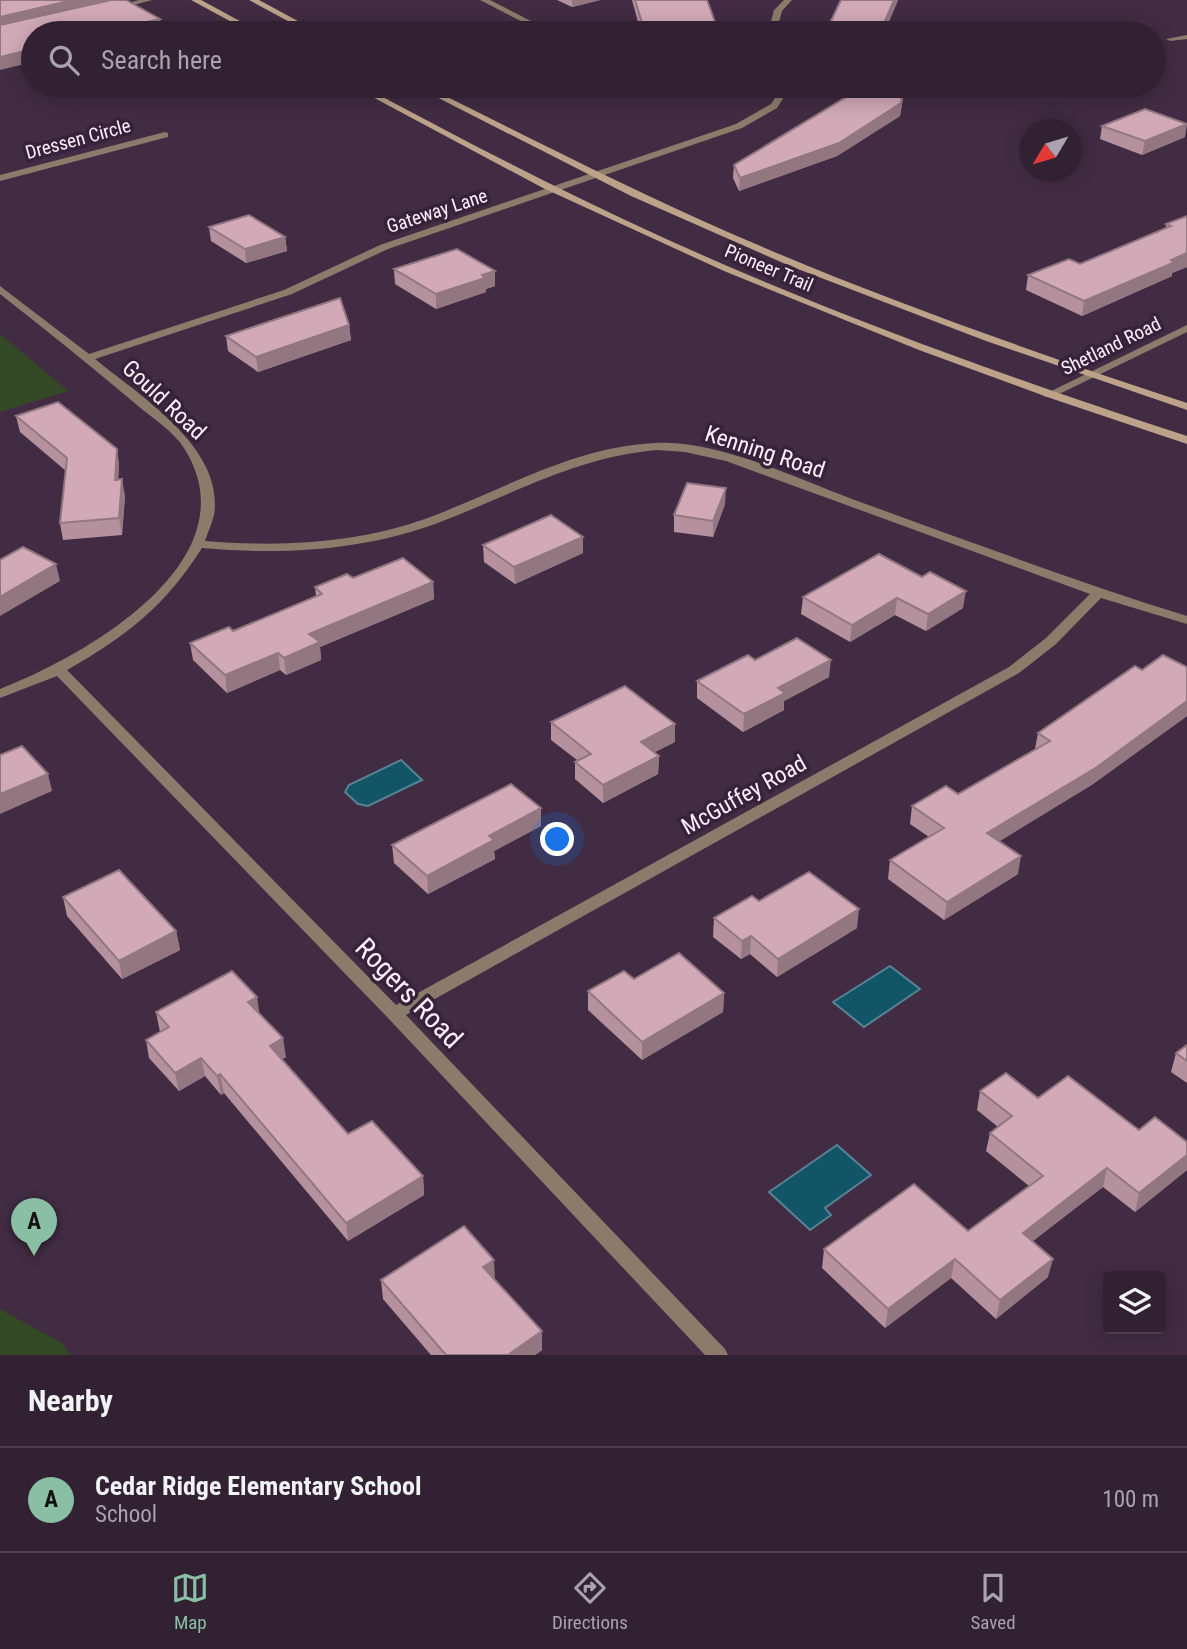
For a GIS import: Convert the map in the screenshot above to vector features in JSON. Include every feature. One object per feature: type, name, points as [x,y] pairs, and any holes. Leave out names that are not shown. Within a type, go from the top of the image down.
[{"type":"main road","points":[[195,0],[235,21]]},
{"type":"main road","points":[[253,0],[293,21]]},
{"type":"main road","name":"Pioneer Trail","points":[[379,98],[555,191],[774,290],[974,368],[1187,440]]},
{"type":"main road","name":"Pioneer Trail","points":[[443,98],[597,176],[811,270],[1090,374],[1187,407]]},
{"type":"street","points":[[108,9],[148,0]]},
{"type":"street","points":[[484,0],[526,21]]},
{"type":"street","points":[[775,21],[778,10],[788,0]]},
{"type":"street","points":[[1170,39],[1187,37]]},
{"type":"street","name":"Gateway Lane","points":[[88,358],[288,292],[384,247],[555,191],[758,118],[774,106],[779,98]]},
{"type":"street","name":"Dressen Circle","points":[[0,178],[165,135]]},
{"type":"street","name":"Gould Road","points":[[0,289],[88,358],[189,446],[205,475],[208,511],[200,544],[184,570],[158,599],[112,636],[59,670],[0,694]]},
{"type":"street","name":"Shetland Road","points":[[1049,395],[1187,328]]},
{"type":"street","name":"Kenning Road","points":[[200,544],[241,548],[295,548],[400,531],[586,459],[620,449],[657,446],[696,450],[730,458],[1099,593],[1187,620]]},
{"type":"street","name":"McGuffey Road","points":[[394,1014],[1014,670],[1051,641],[1099,593]]},
{"type":"street","name":"Rogers Road","points":[[59,670],[394,1014],[718,1355]]},
{"type":"green space","points":[[0,334],[68,391],[0,412]]},
{"type":"green space","points":[[0,1309],[60,1342],[71,1355],[0,1355]]},
{"type":"water","points":[[401,760],[422,780],[368,806],[358,804],[345,792],[349,785]]},
{"type":"water","points":[[890,966],[920,989],[864,1027],[833,1002]]},
{"type":"water","points":[[837,1145],[871,1175],[825,1208],[831,1215],[810,1230],[769,1192]]},
{"type":"building","points":[[0,0],[73,0],[0,17]]},
{"type":"building","points":[[111,0],[126,0],[160,19],[21,21],[21,52],[0,57],[0,25]]},
{"type":"building","points":[[635,0],[707,0],[715,21],[641,21]]},
{"type":"building","points":[[841,0],[894,0],[885,21],[831,21]]},
{"type":"building","points":[[844,98],[902,98],[901,103],[839,143],[740,178],[734,165]]},
{"type":"building","points":[[1145,109],[1187,124],[1145,141],[1102,126]]},
{"type":"building","points":[[249,215],[285,237],[245,249],[209,227]]},
{"type":"building","points":[[1187,216],[1187,253],[1171,260],[1175,262],[1084,301],[1028,275],[1069,259],[1080,264],[1171,226],[1166,224]]},
{"type":"building","points":[[457,249],[495,271],[482,275],[485,278],[436,294],[394,269]]},
{"type":"building","points":[[340,298],[349,325],[256,357],[226,336]]},
{"type":"building","points":[[58,402],[117,449],[115,480],[122,479],[119,518],[60,523],[67,458],[16,416]]},
{"type":"building","points":[[687,483],[726,488],[713,521],[674,515]]},
{"type":"building","points":[[551,515],[583,537],[514,567],[483,545]]},
{"type":"building","points":[[23,547],[56,564],[0,597],[0,560]]},
{"type":"building","points":[[879,554],[922,577],[930,572],[966,591],[928,614],[897,598],[852,625],[803,597]]},
{"type":"building","points":[[403,558],[433,582],[309,634],[320,642],[284,658],[278,653],[225,675],[190,643],[229,627],[233,631],[322,594],[315,587],[347,574],[353,578]]},
{"type":"building","points":[[797,638],[831,660],[778,688],[785,693],[744,714],[697,681],[748,655],[755,660]]},
{"type":"building","points":[[1163,655],[1187,667],[1187,701],[1097,767],[987,833],[1021,856],[947,902],[890,860],[944,828],[912,806],[946,786],[958,794],[1050,741],[1038,733],[1135,666],[1142,670]]},
{"type":"building","points":[[625,686],[675,724],[641,742],[659,756],[603,785],[575,762],[591,754],[551,722]]},
{"type":"building","points":[[22,746],[48,774],[0,794],[0,755]]},
{"type":"building","points":[[511,784],[541,808],[489,836],[494,840],[427,876],[392,845]]},
{"type":"building","points":[[119,870],[176,931],[119,961],[63,897]]},
{"type":"building","points":[[809,872],[859,909],[778,959],[751,936],[742,941],[714,918],[752,896],[759,901]]},
{"type":"building","points":[[679,953],[724,993],[642,1042],[588,991],[624,971],[634,979]]},
{"type":"building","points":[[232,971],[257,997],[248,1002],[283,1038],[270,1046],[348,1134],[372,1121],[423,1176],[346,1223],[220,1074],[217,1076],[201,1058],[175,1073],[146,1040],[169,1027],[156,1012]]},
{"type":"building","points":[[1187,1045],[1187,1061],[1176,1053]]},
{"type":"building","points":[[1006,1073],[1038,1098],[1068,1076],[1139,1130],[1155,1117],[1187,1142],[1187,1155],[1139,1193],[1107,1168],[1023,1233],[1053,1259],[1000,1300],[955,1259],[888,1309],[824,1249],[914,1184],[968,1231],[1043,1176],[990,1133],[1012,1116],[980,1091]]},
{"type":"building","points":[[464,1226],[494,1260],[483,1267],[542,1331],[508,1355],[446,1355],[381,1280]]},
{"type":"place","name":"Cedar Ridge Elementary School","points":[[34,1256]]}]
